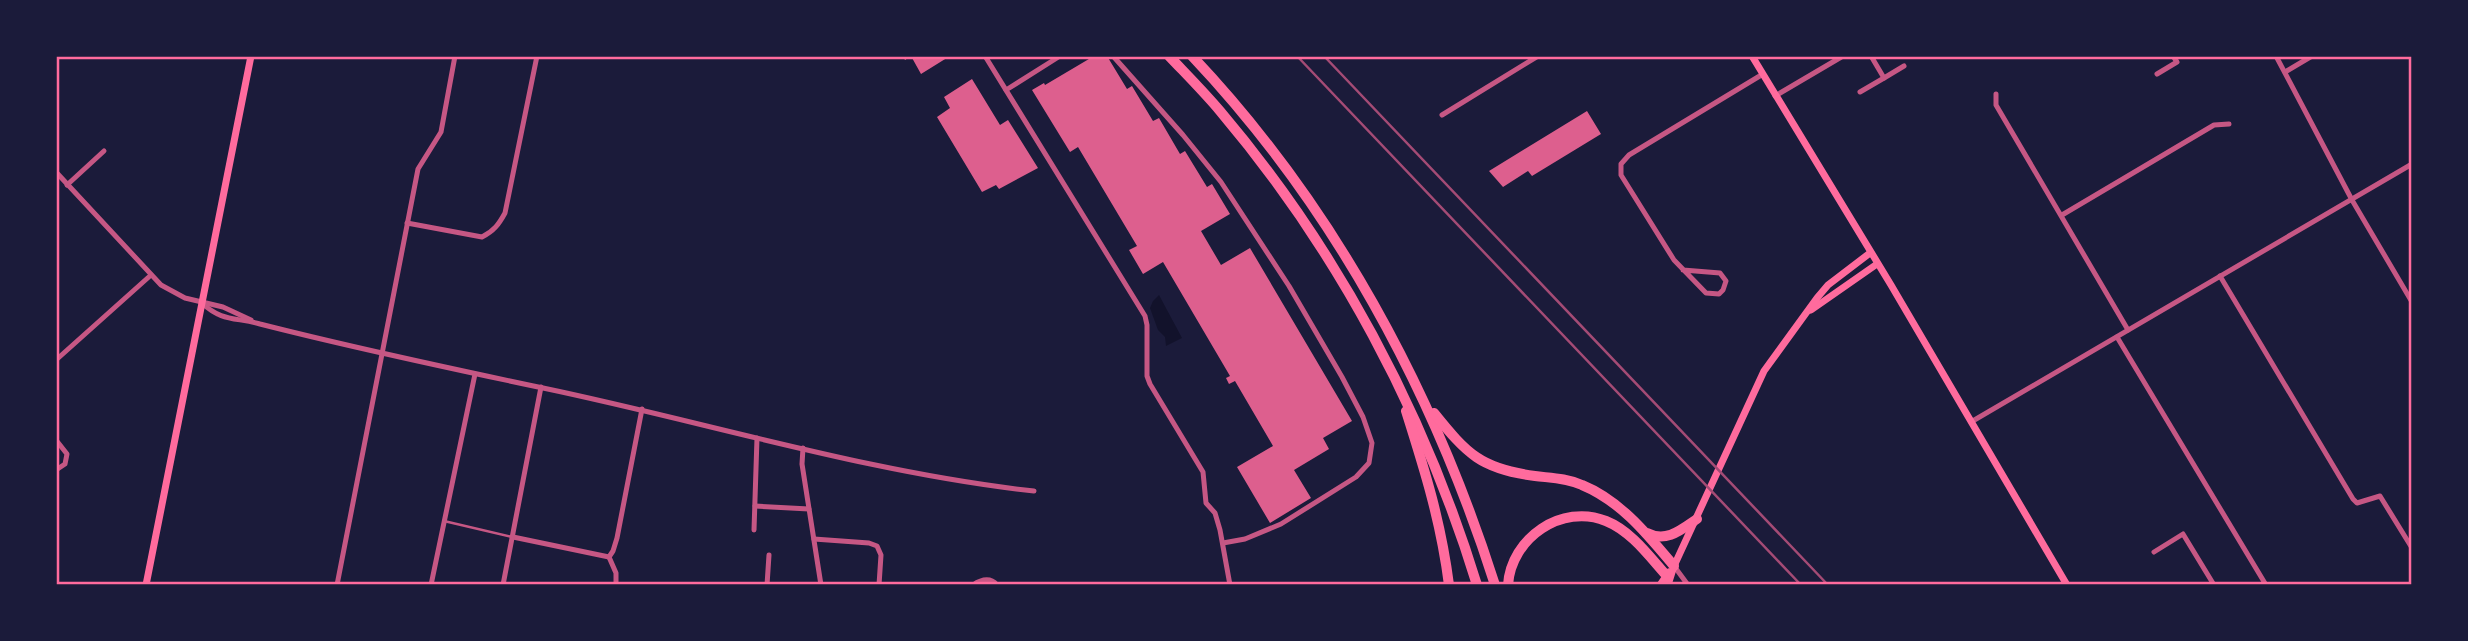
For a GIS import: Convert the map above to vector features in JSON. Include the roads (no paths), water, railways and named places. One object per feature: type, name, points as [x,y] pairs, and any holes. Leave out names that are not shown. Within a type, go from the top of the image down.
[{"type":"highway","points":[[1169,56],[1220,110],[1276,183],[1346,288],[1395,377],[1427,447],[1463,542],[1476,585]]},
{"type":"highway","points":[[1192,56],[1232,98],[1326,226],[1360,279],[1425,402],[1479,535],[1495,585]]},
{"type":"highway","points":[[1395,377],[1429,482],[1443,537],[1450,585]]},
{"type":"highway","points":[[1425,402],[1463,448],[1477,459],[1502,471],[1564,479],[1584,486],[1613,502],[1674,566]]},
{"type":"highway","points":[[1508,585],[1514,559],[1535,533],[1562,518],[1588,517],[1605,521],[1624,531],[1670,581]]},
{"type":"highway","points":[[1643,531],[1653,536],[1668,537],[1697,519]]},
{"type":"main road","points":[[146,585],[251,56]]},
{"type":"main road","points":[[1752,56],[2067,585]]},
{"type":"main road","points":[[1660,585],[1670,581],[1674,566],[1764,371],[1828,285],[1870,253]]},
{"type":"main road","points":[[1805,314],[1877,264]]},
{"type":"street","points":[[337,585],[418,170],[441,132],[455,56]]},
{"type":"street","points":[[407,223],[482,237],[491,233],[499,224],[505,212],[537,56]]},
{"type":"street","points":[[985,56],[1145,316],[1147,376],[1203,472],[1206,503],[1215,513],[1230,585]]},
{"type":"street","points":[[1006,90],[1059,56]]},
{"type":"street","points":[[1113,56],[1221,182],[1296,297],[1363,417],[1372,443],[1369,463],[1356,477],[1281,524],[1245,539],[1223,543]]},
{"type":"street","points":[[1442,115],[1538,56]]},
{"type":"street","points":[[1775,96],[1843,56]]},
{"type":"street","points":[[1871,56],[1884,78]]},
{"type":"street","points":[[2157,74],[2177,62],[2173,56]]},
{"type":"street","points":[[2276,56],[2352,200],[2412,302]]},
{"type":"street","points":[[2285,72],[2312,56]]},
{"type":"street","points":[[1860,92],[1904,66]]},
{"type":"street","points":[[1684,270],[1714,271],[1723,276],[1726,285],[1719,294],[1706,293],[1674,260],[1620,175],[1621,164],[1629,155],[1763,74]]},
{"type":"street","points":[[1996,94],[1996,105],[2128,331]]},
{"type":"street","points":[[2062,215],[2214,125],[2229,124]]},
{"type":"street","points":[[67,185],[104,151]]},
{"type":"street","points":[[1971,422],[2412,164]]},
{"type":"street","points":[[56,172],[151,275],[171,292],[223,307],[256,323]]},
{"type":"street","points":[[56,360],[151,275]]},
{"type":"street","points":[[2220,276],[2353,499],[2362,503],[2380,496],[2412,548]]},
{"type":"street","points":[[202,303],[220,317],[256,323],[380,354],[642,409],[757,438],[966,484],[1034,491]]},
{"type":"street","points":[[2117,337],[2266,585]]},
{"type":"street","points":[[431,585],[475,374]]},
{"type":"street","points":[[56,378],[56,390]]},
{"type":"street","points":[[503,585],[541,387]]},
{"type":"street","points":[[609,557],[617,538],[642,409]]},
{"type":"street","points":[[754,530],[757,438]]},
{"type":"street","points":[[56,440],[65,448],[67,454],[65,464],[56,470]]},
{"type":"street","points":[[803,448],[802,464],[821,585]]},
{"type":"street","points":[[755,506],[809,509]]},
{"type":"street","points":[[2154,551],[2183,534],[2214,585]]},
{"type":"street","points":[[513,537],[609,557]]},
{"type":"street","points":[[814,540],[869,542],[877,546],[881,555],[879,585]]},
{"type":"street","points":[[767,585],[769,555]]},
{"type":"street","points":[[609,557],[616,585]]},
{"type":"street","points":[[1674,566],[1688,585]]},
{"type":"street","points":[[973,585],[983,579],[991,580],[997,585]]},
{"type":"lane","points":[[444,521],[513,537]]},
{"type":"railway","points":[[1297,56],[1801,585]]},
{"type":"railway","points":[[1324,56],[1828,585]]}]
